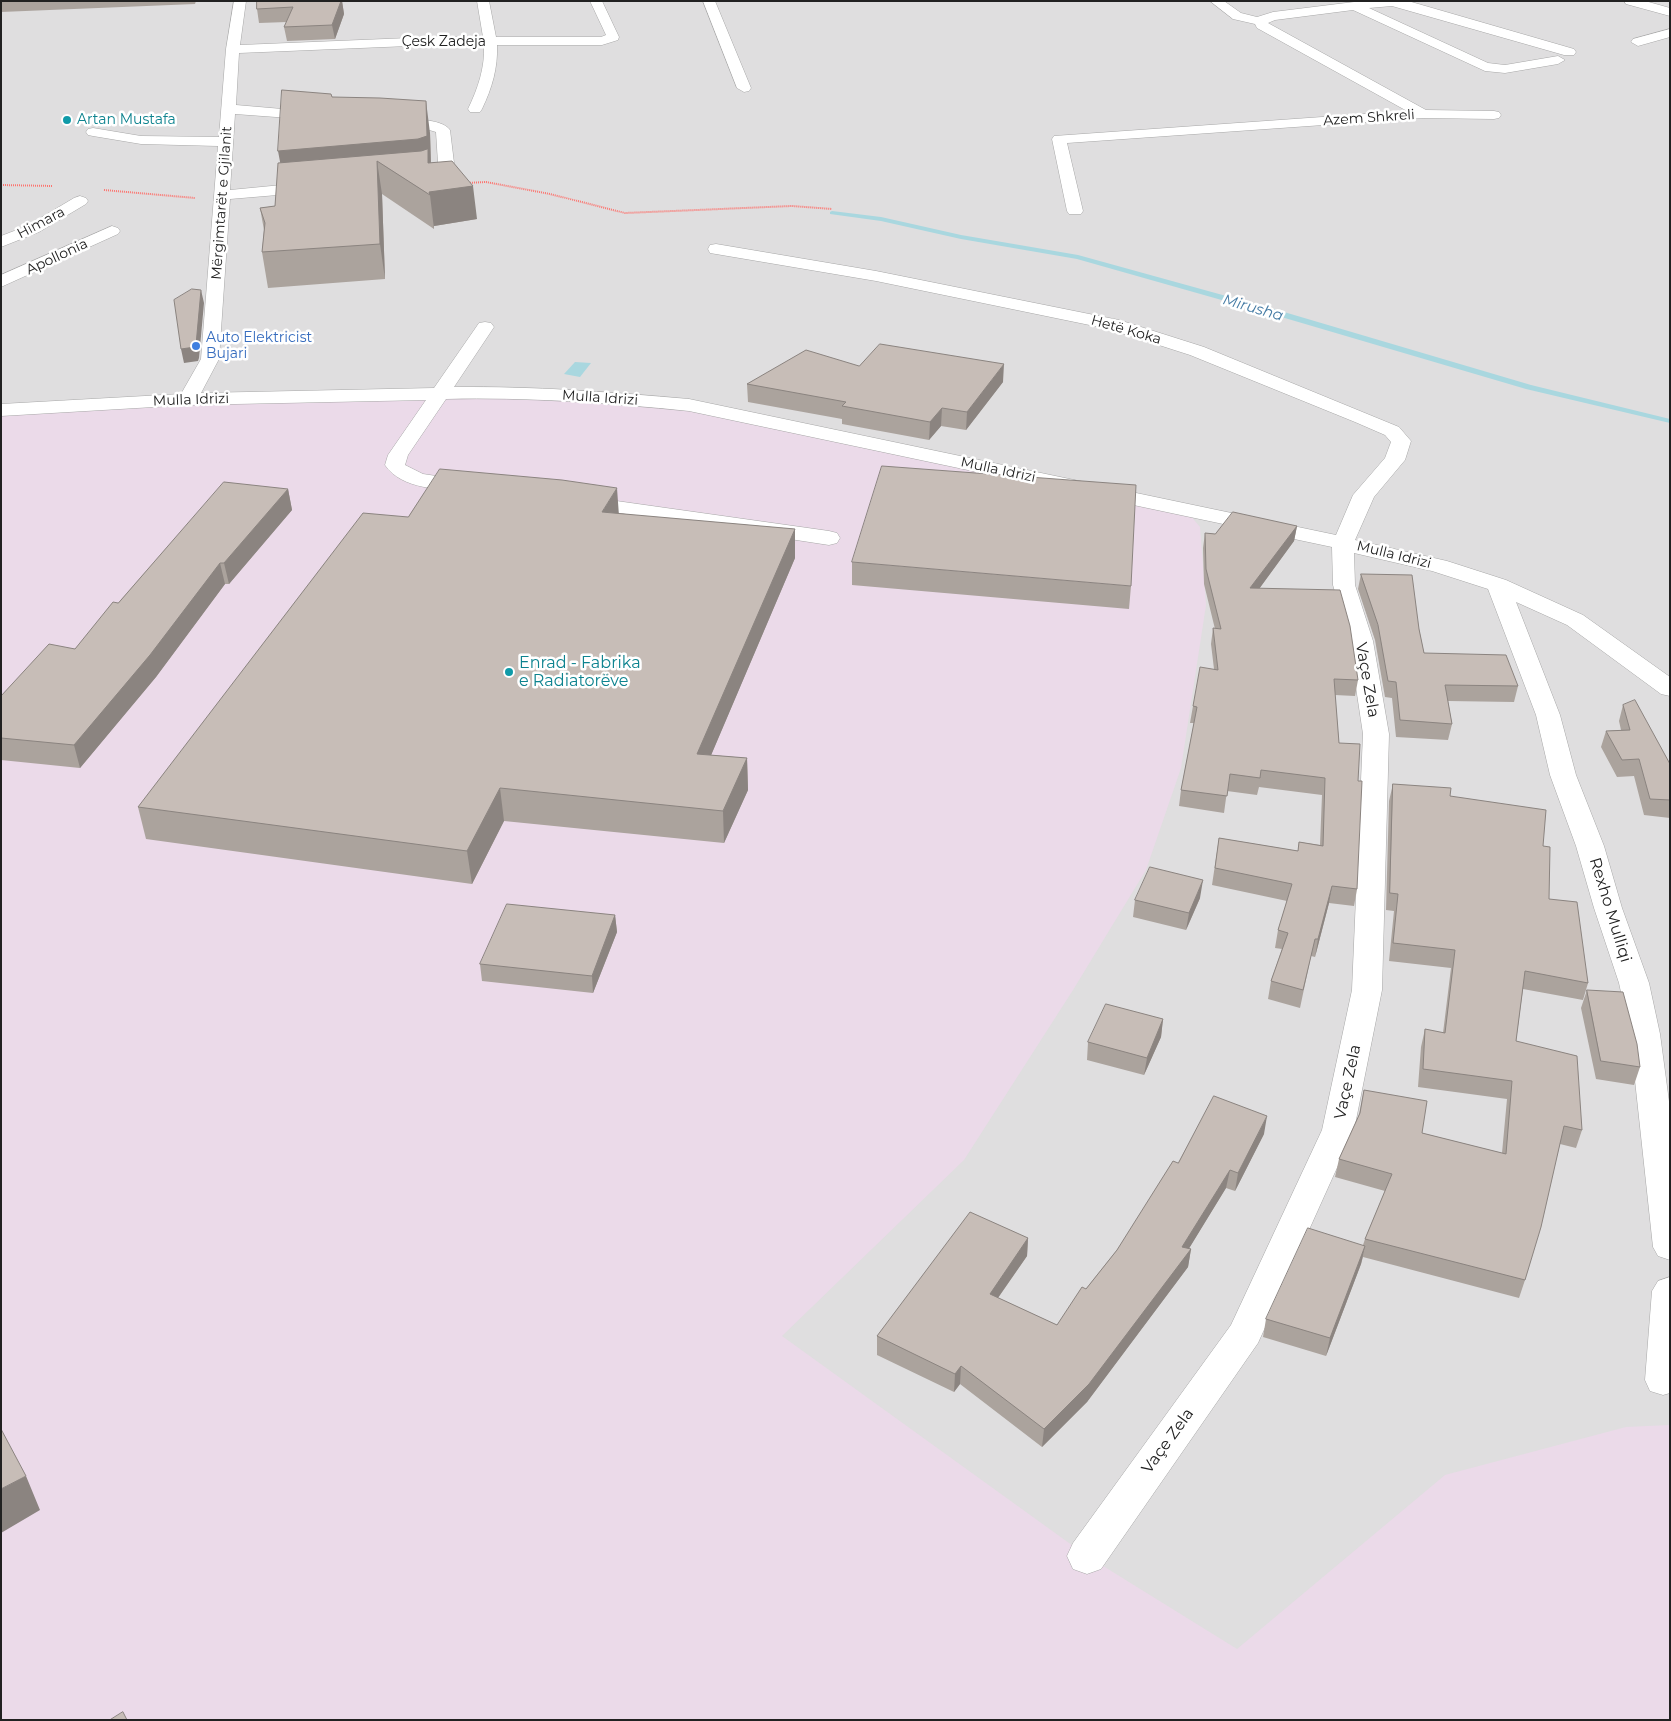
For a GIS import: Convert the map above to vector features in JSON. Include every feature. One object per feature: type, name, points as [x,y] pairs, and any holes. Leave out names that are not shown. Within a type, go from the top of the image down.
[{"type":"street","name":"Mërgimtarët e Gjilanit","points":[[188,399],[210,359],[233,49],[240,1]]},
{"type":"street","points":[[475,109],[487,85],[492,58],[491,41],[483,1]]},
{"type":"street","name":"Çesk Zadeja","points":[[233,49],[433,40],[602,42],[614,37],[596,1]]},
{"type":"street","points":[[709,1],[744,88]]},
{"type":"street","points":[[1216,1],[1237,16],[1262,22],[1261,20],[1273,16],[1357,8],[1399,2],[1563,56],[1505,69],[1484,68],[1357,8],[1343,1]]},
{"type":"street","points":[[1630,1],[1670,12]]},
{"type":"street","name":"Azem Shkreli","points":[[1262,22],[1262,25],[1423,114]]},
{"type":"street","points":[[1638,42],[1670,33]]},
{"type":"street","points":[[229,109],[336,117]]},
{"type":"street","points":[[1423,114],[1494,115]]},
{"type":"street","name":"Azem Shkreli","points":[[1074,211],[1059,139],[1423,114]]},
{"type":"street","points":[[375,120],[428,125],[443,130],[446,163],[444,170],[434,175],[406,179]]},
{"type":"street","points":[[93,132],[141,140],[227,142]]},
{"type":"street","points":[[222,204],[331,186]]},
{"type":"street","name":"Himara","points":[[1,242],[33,229],[80,201]]},
{"type":"street","name":"Apollonia","points":[[1,282],[112,231]]},
{"type":"street","name":"Hetë Koka","points":[[716,249],[912,283],[1113,324],[1197,351],[1392,431],[1402,441],[1394,460],[1364,495],[1343,543]]},
{"type":"street","points":[[485,327],[395,462],[396,468],[404,474],[424,480],[486,489]]},
{"type":"street","name":"Mulla Idrizi","points":[[1,410],[188,399],[514,392],[590,396],[689,405],[1343,543],[1439,566],[1498,585],[1575,620],[1670,689]]},
{"type":"street","points":[[564,500],[829,538]]},
{"type":"street","name":"Vaçe Zela","points":[[1087,1556],[1245,1333],[1338,1130],[1367,990],[1376,734],[1361,641],[1344,585],[1343,543]]},
{"type":"street","name":"Rexho Mulliqi","points":[[1498,585],[1548,715],[1563,775],[1590,846],[1608,908],[1634,983],[1645,1034],[1670,1247]]},
{"type":"street","points":[[1663,1380],[1670,1291]]},
{"type":"path","points":[[467,184],[486,182],[550,194],[624,213],[792,206],[832,209]]},
{"type":"path","points":[[1,185],[57,186]]},
{"type":"path","points":[[96,190],[222,204]]},
{"type":"shaded area","points":[[1,1],[1670,1],[1670,682],[1502,583],[692,402],[1,406]]},
{"type":"shaded area","points":[[441,394],[689,405],[1184,508],[1200,527],[1206,605],[1181,768],[1146,870],[1073,990],[964,1160],[782,1336],[1087,1556],[1237,1649],[1445,1475],[1626,1427],[1670,1425],[1670,1720],[1,1720],[1,413],[188,399]]},
{"type":"shaded area","points":[[590,398],[1340,545],[1496,587],[1568,622],[1670,694],[1670,1720],[1,1720]]},
{"type":"water","points":[[575,362],[591,363],[580,377],[564,374]]},
{"type":"building","points":[[257,1],[341,1],[332,25],[284,27],[293,7],[257,9]]},
{"type":"building","points":[[282,90],[331,94],[332,97],[426,101],[427,136],[418,139],[278,151]]},
{"type":"building","points":[[428,149],[428,163],[452,161],[473,186],[429,192],[430,195],[377,161],[380,244],[262,252],[265,223],[260,208],[275,206],[278,163]]},
{"type":"building","points":[[192,289],[201,290],[196,345],[195,347],[181,349],[174,300]]},
{"type":"building","points":[[880,344],[1004,364],[967,412],[942,408],[930,422],[842,406],[846,402],[747,384],[806,350],[859,366]]},
{"type":"building","points":[[882,466],[1136,485],[1131,586],[852,562]]},
{"type":"building","name":"Enrad - Fabrika e Radiatorëve","points":[[440,469],[562,480],[617,488],[602,512],[795,529],[697,754],[747,758],[723,811],[500,788],[467,851],[138,807],[363,513],[408,517]]},
{"type":"building","points":[[224,482],[288,489],[224,563],[220,563],[150,655],[74,745],[1,738],[1,696],[49,644],[75,649],[113,602],[118,603]]},
{"type":"building","points":[[1233,512],[1297,526],[1250,588],[1340,590],[1350,626],[1358,680],[1334,679],[1339,743],[1360,744],[1358,781],[1362,781],[1357,889],[1332,886],[1318,939],[1315,939],[1303,990],[1271,981],[1288,933],[1278,930],[1292,884],[1215,868],[1219,838],[1298,851],[1299,842],[1323,846],[1325,778],[1261,770],[1260,778],[1230,774],[1227,796],[1181,790],[1197,707],[1193,706],[1200,667],[1218,670],[1213,628],[1221,629],[1206,569],[1205,533],[1215,534]]},
{"type":"building","points":[[1361,574],[1412,575],[1424,653],[1506,655],[1518,686],[1445,685],[1452,724],[1400,720],[1396,682],[1388,681],[1378,625]]},
{"type":"building","points":[[1635,700],[1670,764],[1670,800],[1650,799],[1639,759],[1622,760],[1606,731],[1630,730],[1623,705]]},
{"type":"building","points":[[1393,784],[1451,788],[1450,796],[1546,810],[1543,846],[1550,847],[1549,899],[1577,902],[1588,983],[1525,971],[1516,1041],[1577,1056],[1582,1130],[1564,1126],[1541,1227],[1525,1280],[1365,1239],[1392,1174],[1339,1159],[1360,1113],[1364,1090],[1427,1101],[1422,1133],[1506,1154],[1512,1081],[1423,1069],[1425,1029],[1445,1033],[1455,950],[1393,943],[1398,894],[1390,893]]},
{"type":"building","points":[[1150,867],[1203,880],[1189,913],[1135,900]]},
{"type":"building","points":[[507,904],[615,915],[592,976],[480,964]]},
{"type":"building","points":[[1587,990],[1623,992],[1637,1044],[1640,1067],[1601,1061]]},
{"type":"building","points":[[1106,1004],[1163,1019],[1147,1058],[1088,1042]]},
{"type":"building","points":[[1214,1096],[1267,1116],[1238,1173],[1230,1170],[1182,1247],[1191,1249],[1089,1384],[1044,1429],[961,1366],[955,1374],[877,1336],[970,1212],[1028,1238],[990,1294],[1057,1325],[1082,1287],[1086,1289],[1117,1250],[1173,1161],[1178,1163]]},
{"type":"building","points":[[1308,1228],[1365,1246],[1330,1338],[1266,1319]]},
{"type":"building","points":[[1,1429],[26,1476],[1,1489]]},
{"type":"building","points":[[123,1712],[127,1720],[110,1720]]},
{"type":"waterway","name":"Mirusha","points":[[832,213],[881,219],[961,237],[1078,257],[1529,387],[1670,421]]},
{"type":"place","name":"Artan Mustafa","points":[[67,120]]},
{"type":"place","name":"Auto Elektricist Bujari","points":[[196,346]]},
{"type":"place","name":"Enrad - Fabrika e Radiatorëve","points":[[509,672]]}]
